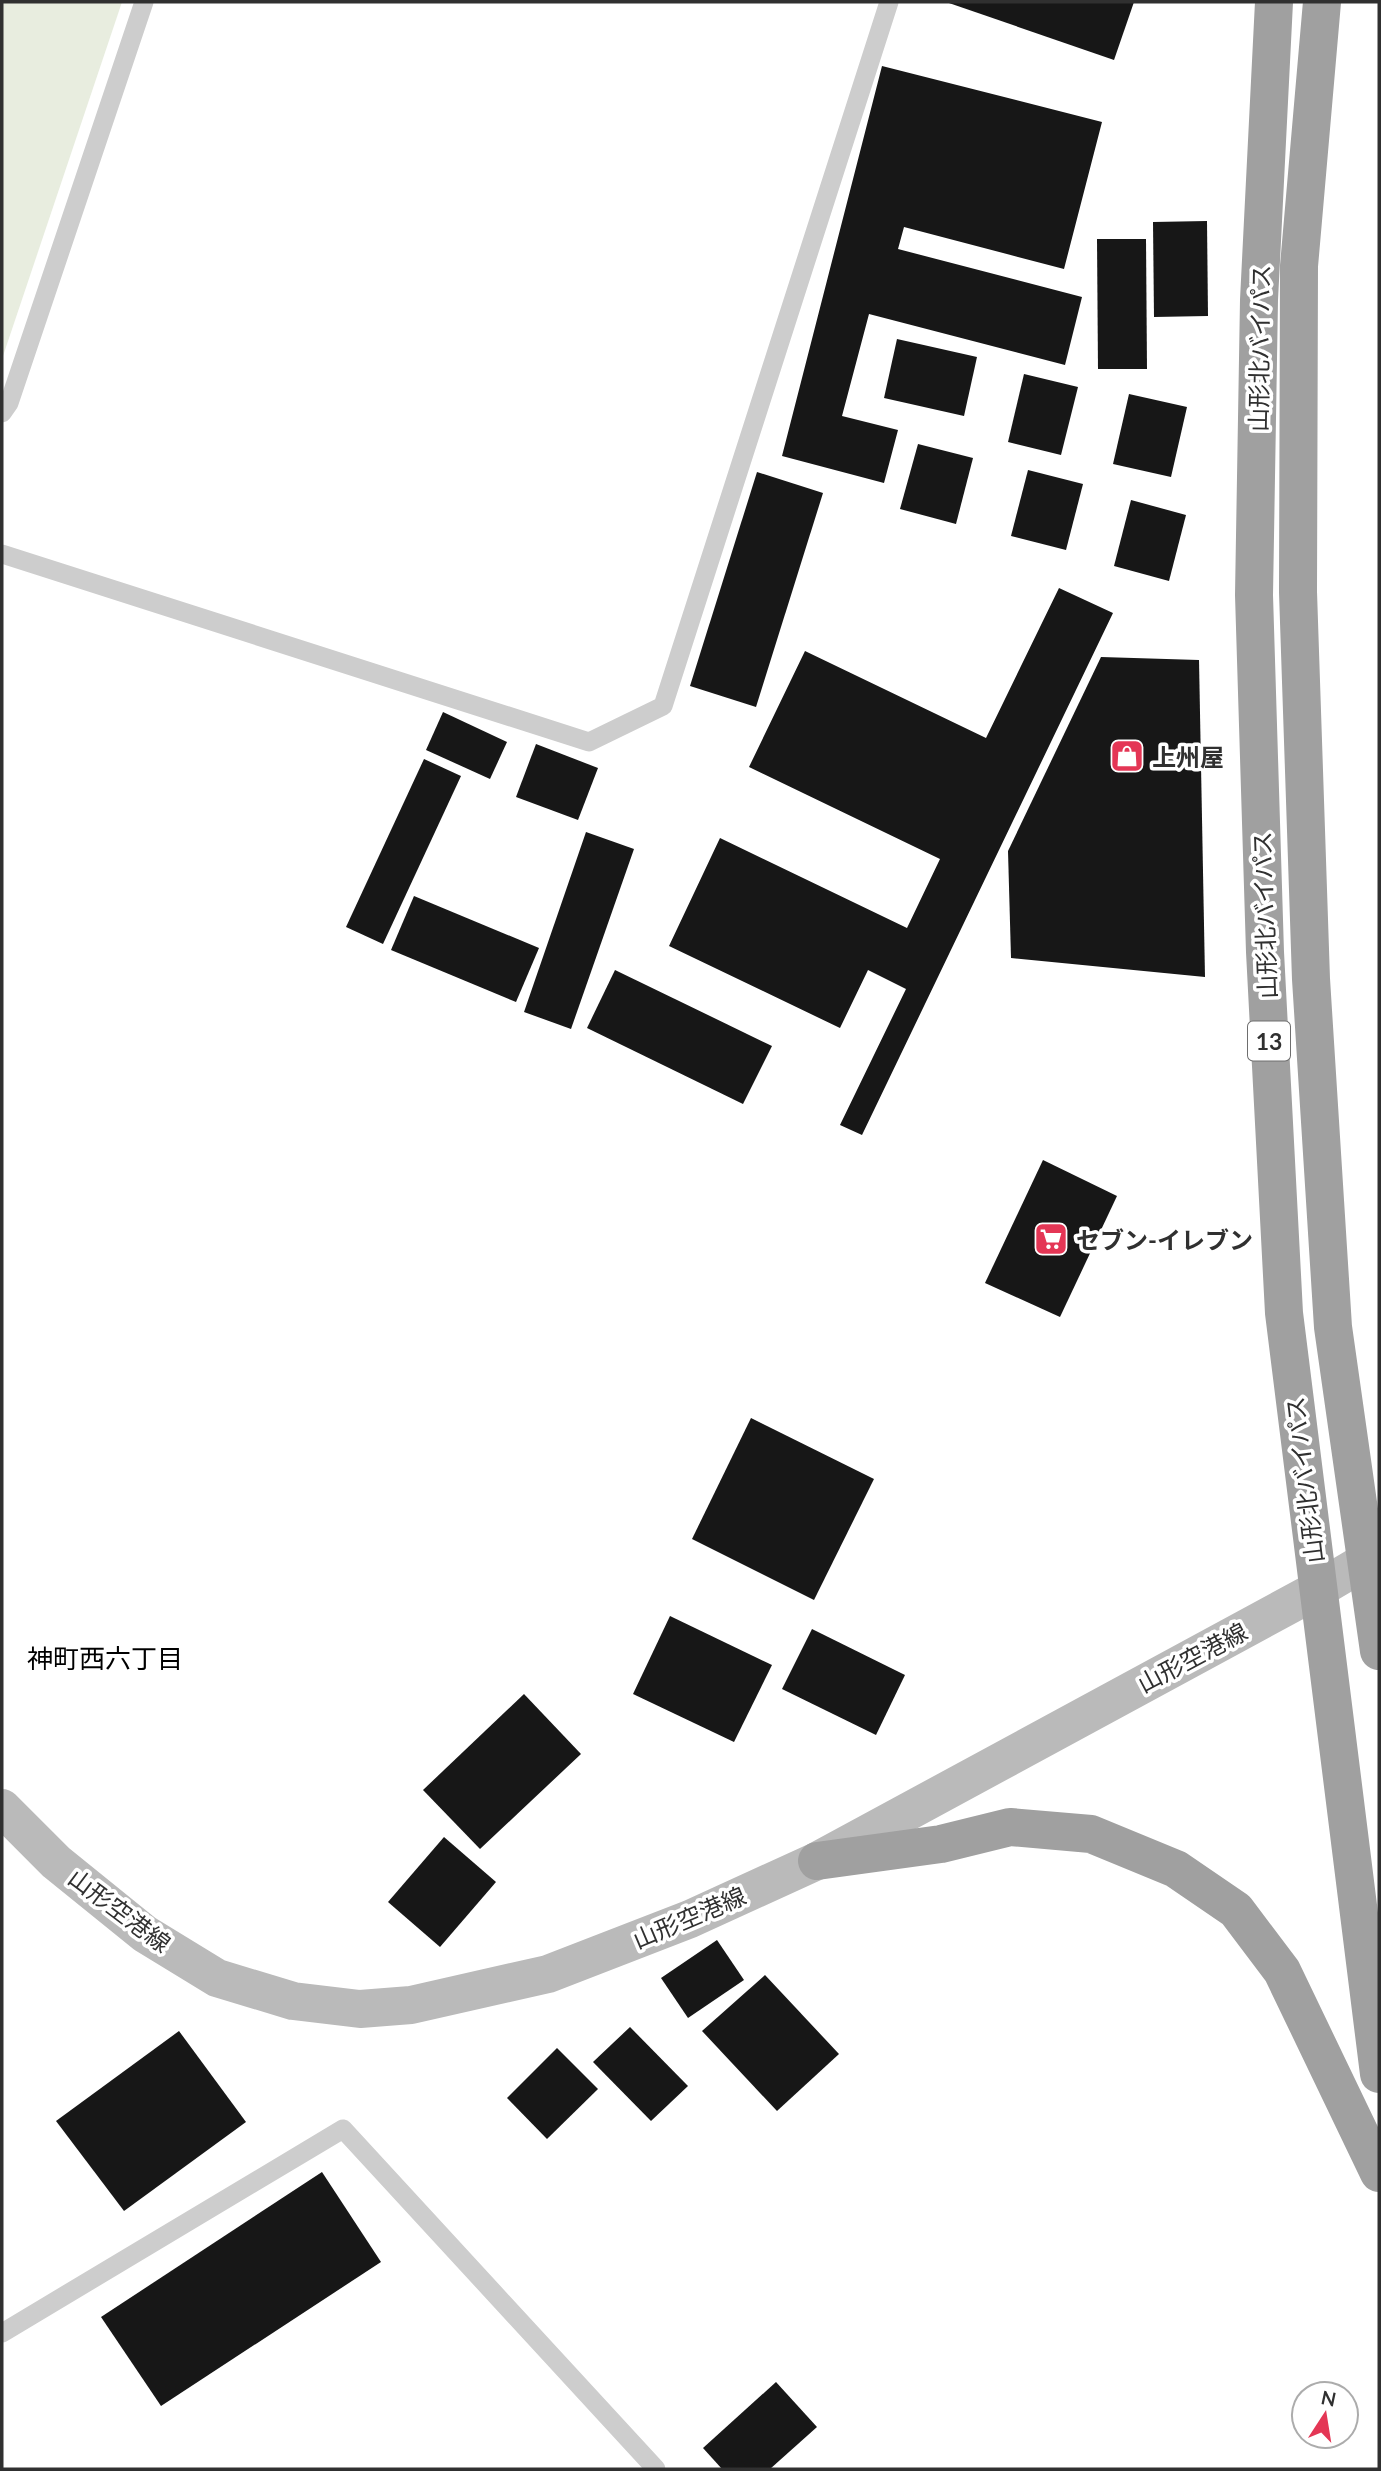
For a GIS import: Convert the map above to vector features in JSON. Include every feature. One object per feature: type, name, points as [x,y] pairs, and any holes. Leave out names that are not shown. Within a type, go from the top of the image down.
[{"type":"highway","name":"山形北バイパス","points":[[1274,2],[1259,300],[1255,623],[1265,952],[1284,1313],[1379,2074]]},
{"type":"highway","name":"山形北バイパス","points":[[1322,2],[1299,266],[1298,592],[1311,979],[1333,1327],[1379,1651]]},
{"type":"highway","points":[[817,1861],[941,1844],[1010,1827],[1091,1834],[1176,1869],[1236,1910],[1282,1971],[1379,2173]]},
{"type":"main road","name":"山形空港線","points":[[2,1808],[57,1862],[145,1934],[217,1978],[293,2001],[360,2009],[411,2005],[548,1974],[690,1919],[817,1861],[1366,1561]]},
{"type":"lane","points":[[2,413],[9,403],[144,2]]},
{"type":"lane","points":[[2,554],[589,742],[663,706],[889,2]]},
{"type":"lane","points":[[2,2333],[343,2129],[656,2469]]},
{"type":"shaded area","points":[[2,2],[122,2],[2,359]]},
{"type":"building","points":[[946,2],[1134,2],[1114,60]]},
{"type":"building","points":[[882,66],[1102,122],[1064,269],[904,227],[898,249],[1082,297],[1065,365],[869,314],[842,416],[898,430],[884,483],[782,456]]},
{"type":"building","points":[[1207,221],[1208,316],[1154,317],[1153,222]]},
{"type":"building","points":[[1097,239],[1146,239],[1147,369],[1098,369]]},
{"type":"building","points":[[897,339],[977,357],[964,416],[884,398]]},
{"type":"building","points":[[1024,374],[1078,387],[1061,455],[1008,442]]},
{"type":"building","points":[[1129,394],[1187,407],[1171,477],[1113,464]]},
{"type":"building","points":[[918,444],[973,458],[956,524],[900,509]]},
{"type":"building","points":[[1028,470],[1083,484],[1066,550],[1011,536]]},
{"type":"building","points":[[757,472],[823,493],[756,707],[690,686]]},
{"type":"building","points":[[1131,500],[1186,515],[1169,581],[1114,566]]},
{"type":"building","points":[[1059,588],[1113,613],[862,1135],[840,1125],[906,989],[868,970],[840,1028],[669,946],[720,838],[907,928],[940,859],[749,767],[805,651],[986,738]]},
{"type":"building","name":"上州屋","points":[[1101,657],[1199,660],[1205,977],[1011,958],[1008,851]]},
{"type":"building","points":[[443,712],[507,742],[490,779],[426,750]]},
{"type":"building","points":[[536,744],[598,768],[578,820],[516,797]]},
{"type":"building","points":[[424,759],[461,776],[383,944],[346,927]]},
{"type":"building","points":[[586,832],[634,849],[571,1029],[524,1012]]},
{"type":"building","points":[[414,896],[539,948],[516,1002],[391,950]]},
{"type":"building","points":[[615,970],[772,1046],[743,1104],[587,1028]]},
{"type":"building","name":"セブン-イレブン","points":[[1043,1160],[1117,1196],[1060,1317],[985,1283]]},
{"type":"building","points":[[751,1418],[874,1479],[814,1600],[692,1539]]},
{"type":"building","points":[[670,1616],[772,1665],[734,1742],[633,1694]]},
{"type":"building","points":[[812,1629],[905,1675],[876,1735],[782,1689]]},
{"type":"building","points":[[524,1694],[581,1754],[480,1849],[423,1790]]},
{"type":"building","points":[[444,1837],[496,1882],[440,1947],[388,1902]]},
{"type":"building","points":[[717,1940],[744,1980],[688,2018],[661,1978]]},
{"type":"building","points":[[765,1975],[839,2054],[777,2111],[702,2031]]},
{"type":"building","points":[[630,2027],[688,2086],[651,2121],[593,2062]]},
{"type":"building","points":[[179,2031],[246,2122],[124,2211],[56,2121]]},
{"type":"building","points":[[557,2048],[598,2089],[547,2139],[507,2098]]},
{"type":"building","points":[[322,2172],[381,2262],[161,2406],[101,2317]]},
{"type":"building","points":[[776,2382],[817,2427],[770,2469],[722,2469],[703,2448]]},
{"type":"place","name":"上州屋","points":[[1127,756]]},
{"type":"place","name":"セブン-イレブン","points":[[1051,1239]]},
{"type":"district","name":"神町西六丁目","points":[[105,1658]]}]
